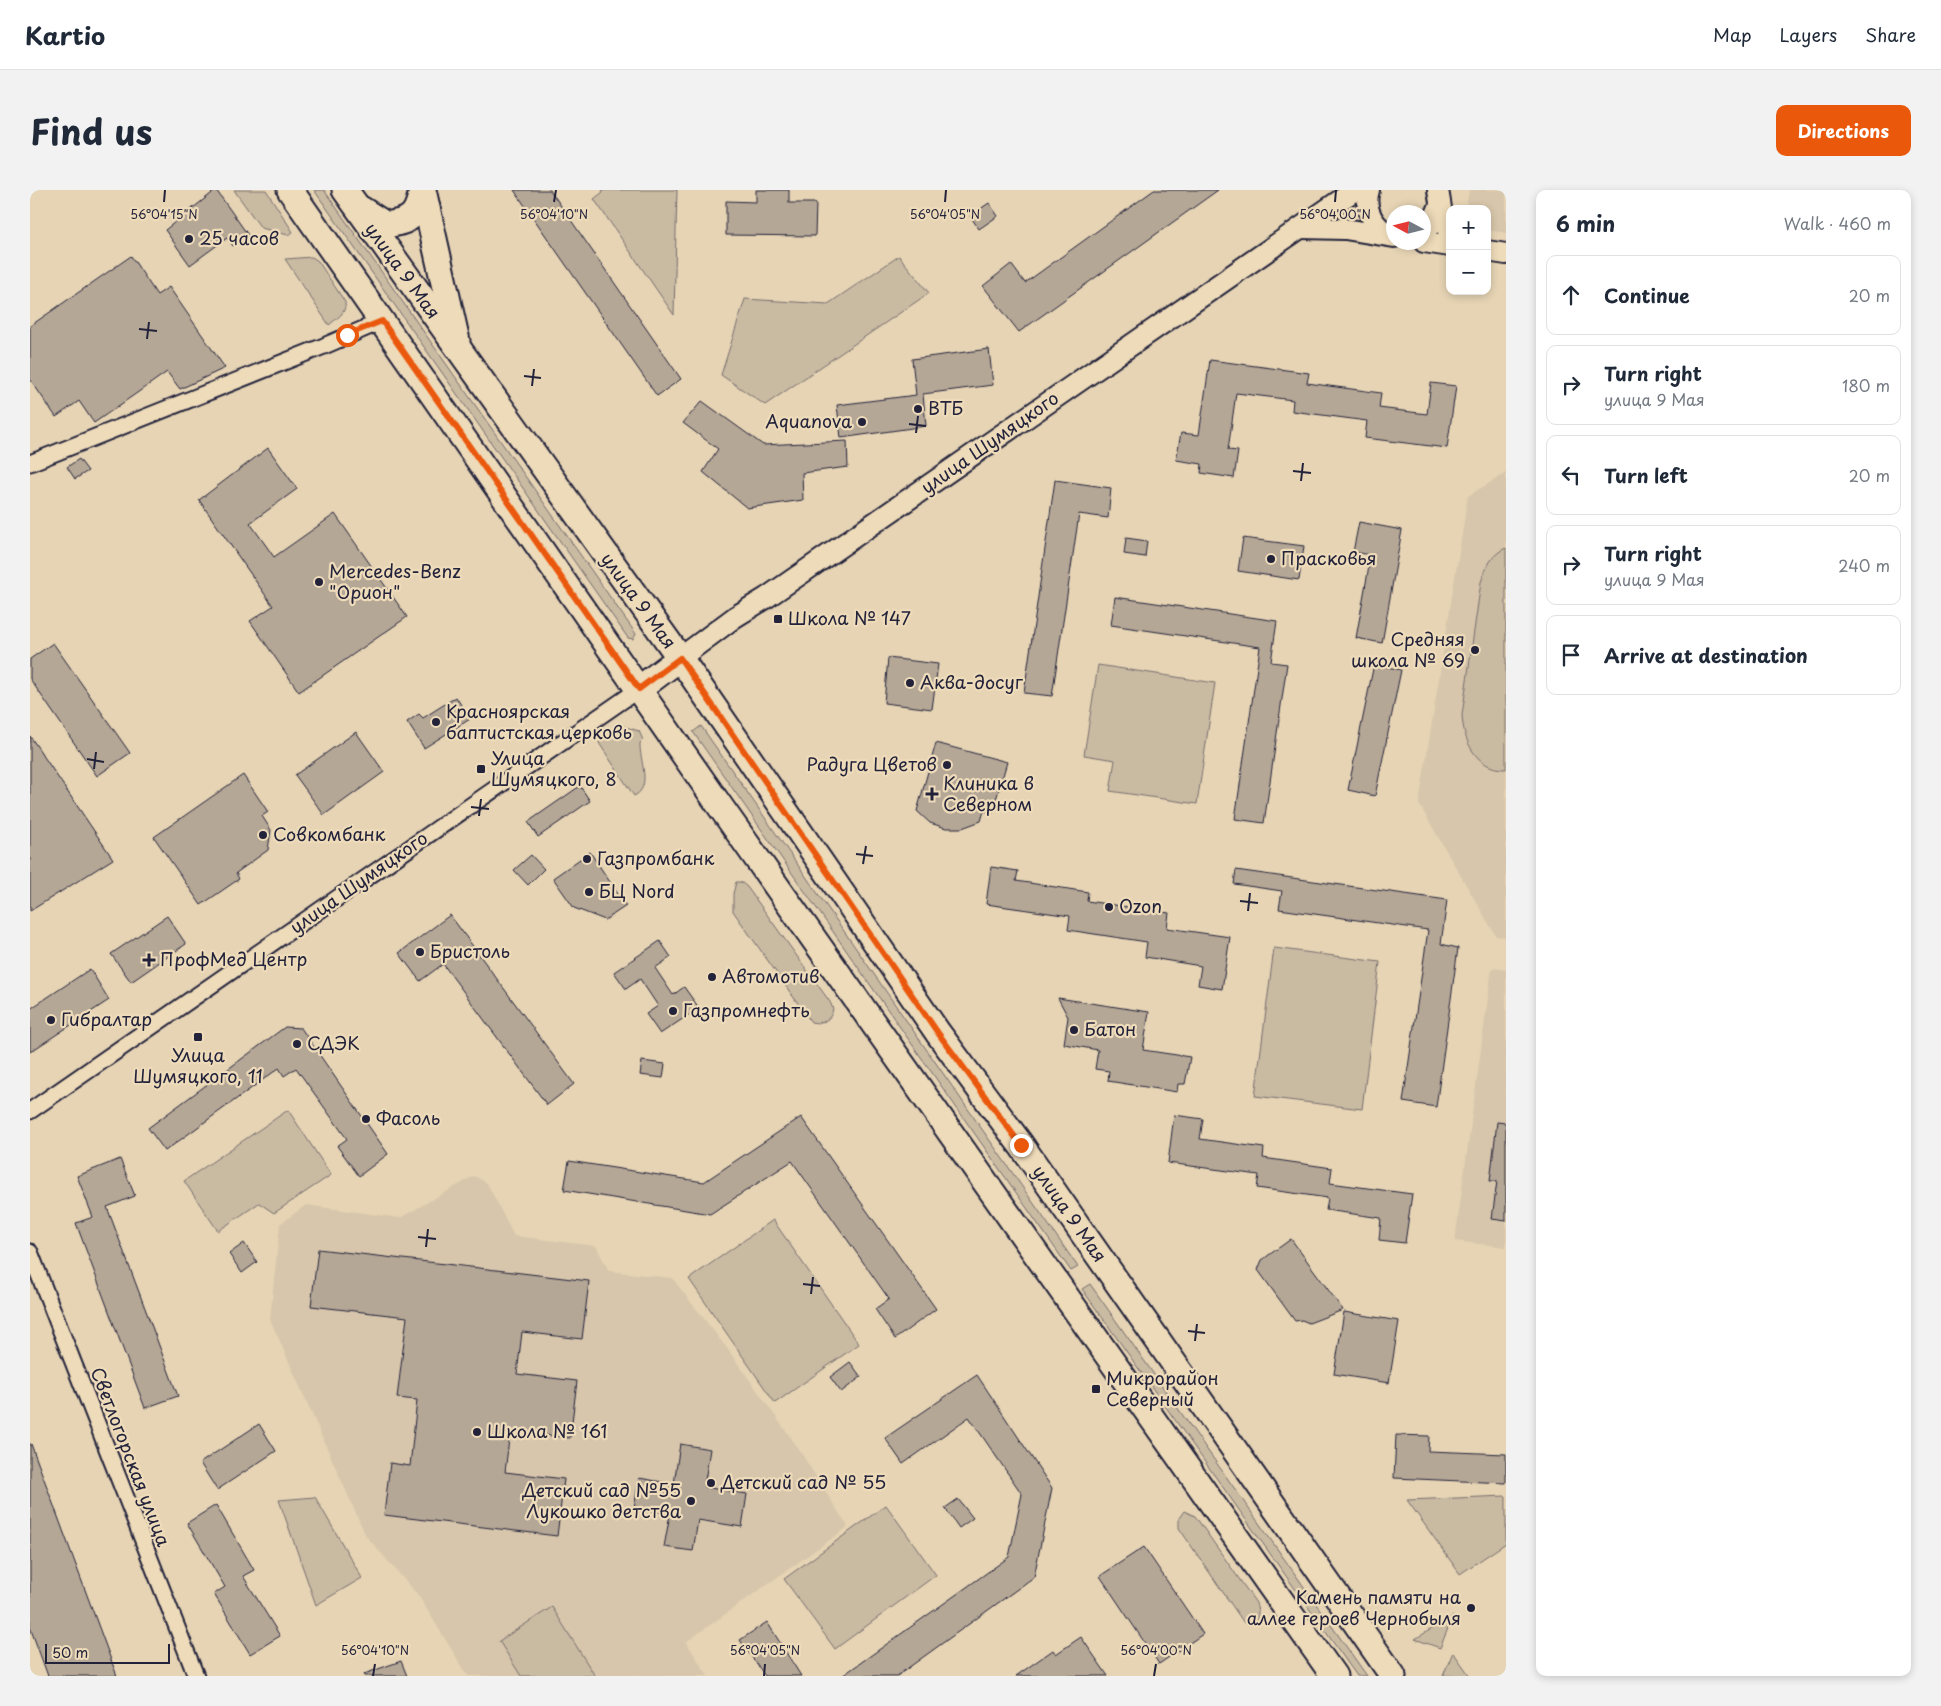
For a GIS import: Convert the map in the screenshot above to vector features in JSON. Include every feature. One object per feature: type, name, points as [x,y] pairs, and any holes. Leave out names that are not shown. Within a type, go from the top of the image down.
[{"type":"main road","points":[[290,190],[1334,1676]]},
{"type":"main road","points":[[350,198],[386,226],[404,222],[418,210],[423,190]]},
{"type":"main road","points":[[423,190],[459,351]]},
{"type":"main road","name":"улица 9 Мая","points":[[350,198],[680,658],[938,1033],[1021,1145],[1394,1676]]},
{"type":"main road","points":[[639,689],[680,658]]},
{"type":"street","name":"улица Шумяцкого","points":[[680,658],[735,617],[766,598],[1355,190]]},
{"type":"street","points":[[1369,190],[1367,204],[1370,215],[1376,225],[1386,232]]},
{"type":"street","points":[[1431,225],[1439,197]]},
{"type":"street","points":[[1439,197],[1446,226]]},
{"type":"street","points":[[1301,228],[1345,229],[1386,236]]},
{"type":"street","points":[[1431,243],[1446,245]]},
{"type":"street","points":[[1491,252],[1506,254]]},
{"type":"street","points":[[30,463],[315,350],[382,321]]},
{"type":"street","name":"улица Шумяцкого","points":[[30,1111],[639,689]]},
{"type":"street","name":"Светлогорская улица","points":[[30,1252],[196,1676]]},
{"type":"shaded area","points":[[234,190],[266,190],[293,232],[288,235],[261,228]]},
{"type":"shaded area","points":[[314,190],[324,190],[636,634],[633,639],[628,638]]},
{"type":"shaded area","points":[[602,190],[677,190],[674,315],[594,199],[603,192]]},
{"type":"shaded area","points":[[1469,190],[1506,190],[1506,233],[1491,231],[1491,205],[1467,205]]},
{"type":"shaded area","points":[[899,256],[929,293],[765,405],[721,375],[745,299],[828,304]]},
{"type":"shaded area","points":[[312,257],[318,261],[345,302],[343,312],[329,325],[285,259]]},
{"type":"shaded area","name":"Средняя школа № 69","points":[[1506,473],[1506,937],[1496,936],[1419,804],[1468,496]]},
{"type":"shaded area","points":[[1506,548],[1506,769],[1496,768],[1487,764],[1473,752],[1465,734],[1462,715],[1481,582],[1493,558]]},
{"type":"shaded area","points":[[1098,665],[1215,683],[1197,804],[1110,791],[1115,760],[1084,755]]},
{"type":"shaded area","points":[[619,725],[639,731],[643,740],[640,743],[640,750],[644,780],[640,792],[634,796],[599,743],[602,734]]},
{"type":"shaded area","points":[[701,726],[1078,1267],[1071,1271],[693,732]]},
{"type":"shaded area","points":[[736,882],[741,882],[747,887],[830,1002],[833,1009],[832,1013],[825,1021],[819,1023],[811,1022],[733,911],[733,894]]},
{"type":"shaded area","points":[[1274,948],[1380,962],[1362,1109],[1255,1096]]},
{"type":"shaded area","points":[[1492,968],[1506,970],[1506,1247],[1455,1241]]},
{"type":"shaded area","points":[[288,1110],[331,1175],[274,1213],[259,1203],[218,1231],[184,1181]]},
{"type":"shaded area","name":"Школа № 161","points":[[474,1176],[487,1183],[514,1236],[596,1246],[609,1271],[672,1278],[726,1347],[796,1445],[848,1527],[686,1642],[708,1676],[468,1676],[418,1595],[366,1536],[270,1319],[280,1224],[306,1205],[400,1218]]},
{"type":"shaded area","points":[[773,1220],[859,1344],[775,1403],[689,1279]]},
{"type":"shaded area","points":[[1090,1284],[1367,1676],[1357,1676],[1082,1289]]},
{"type":"shaded area","points":[[1506,1496],[1506,1543],[1460,1574],[1407,1500]]},
{"type":"shaded area","points":[[315,1497],[362,1578],[316,1605],[279,1500]]},
{"type":"shaded area","points":[[886,1505],[936,1575],[835,1649],[784,1579]]},
{"type":"shaded area","points":[[1184,1511],[1195,1516],[1256,1603],[1258,1616],[1256,1621],[1250,1625],[1244,1623],[1179,1528],[1179,1518]]},
{"type":"shaded area","points":[[552,1607],[595,1676],[521,1676],[499,1641]]},
{"type":"shaded area","points":[[1453,1616],[1440,1648],[1415,1639]]},
{"type":"shaded area","points":[[1453,1652],[1470,1676],[1443,1676]]},
{"type":"building","points":[[216,190],[248,235],[233,246],[227,238],[190,265],[165,230]]},
{"type":"building","points":[[514,190],[550,190],[681,379],[657,396]]},
{"type":"building","points":[[756,190],[789,190],[789,203],[816,203],[815,236],[726,235],[726,201],[756,202]]},
{"type":"building","points":[[1154,190],[1218,190],[1019,332],[983,286],[1011,264],[1025,283]]},
{"type":"building","points":[[989,203],[998,216],[979,229],[970,216]]},
{"type":"building","points":[[131,256],[157,295],[169,287],[225,368],[180,389],[167,372],[94,423],[79,401],[56,417],[30,379],[30,326]]},
{"type":"building","points":[[989,349],[993,385],[923,394],[926,426],[841,438],[837,405],[916,395],[912,359]]},
{"type":"building","points":[[1210,360],[1309,373],[1307,383],[1381,393],[1379,408],[1427,414],[1431,383],[1456,386],[1447,448],[1365,438],[1367,421],[1292,411],[1293,400],[1236,393],[1228,450],[1238,451],[1234,478],[1201,473],[1202,464],[1176,460],[1181,433],[1199,435]]},
{"type":"building","points":[[702,401],[763,445],[847,441],[848,467],[802,473],[803,500],[747,508],[703,472],[718,449],[683,423]]},
{"type":"building","name":"Mercedes-Benz \"Орион\"","points":[[268,448],[297,489],[250,523],[274,557],[335,514],[407,617],[299,692],[250,621],[273,606],[199,500]]},
{"type":"building","points":[[79,459],[88,471],[75,479],[67,467]]},
{"type":"building","points":[[1055,480],[1111,488],[1108,518],[1079,514],[1052,696],[1024,693]]},
{"type":"building","points":[[1359,522],[1402,530],[1382,643],[1356,638],[1371,555],[1353,552]]},
{"type":"building","points":[[1126,538],[1147,541],[1145,557],[1124,554]]},
{"type":"building","name":"Прасковья","points":[[1243,538],[1304,546],[1299,580],[1238,571]]},
{"type":"building","points":[[1115,597],[1277,621],[1271,662],[1287,664],[1264,823],[1235,819],[1260,647],[1111,625]]},
{"type":"building","points":[[53,643],[130,753],[97,776],[30,679],[30,659]]},
{"type":"building","name":"Аква-досуг","points":[[888,658],[938,664],[932,709],[884,703]]},
{"type":"building","points":[[1374,664],[1401,670],[1375,796],[1348,790]]},
{"type":"building","name":"Красноярская баптистская церковь","points":[[456,697],[470,719],[424,748],[407,722],[419,714],[423,718]]},
{"type":"building","points":[[356,732],[384,772],[324,815],[295,775]]},
{"type":"building","points":[[30,736],[113,859],[30,911]]},
{"type":"building","points":[[936,743],[1007,762],[992,813],[984,811],[981,821],[962,828],[946,828],[930,823],[917,811]]},
{"type":"building","points":[[243,775],[268,812],[262,816],[271,830],[268,850],[236,873],[239,879],[201,905],[154,837]]},
{"type":"building","points":[[580,786],[590,801],[538,837],[528,822]]},
{"type":"building","name":"БЦ Nord","points":[[590,852],[626,906],[605,920],[574,908],[553,878]]},
{"type":"building","points":[[531,855],[544,869],[528,885],[514,870]]},
{"type":"building","points":[[991,867],[1018,871],[1016,881],[1088,892],[1087,901],[1169,913],[1167,928],[1230,937],[1222,989],[1198,985],[1201,966],[1145,957],[1147,942],[1068,930],[1070,916],[986,904]]},
{"type":"building","points":[[1236,870],[1447,900],[1441,944],[1458,948],[1436,1107],[1403,1102],[1428,930],[1279,909],[1282,891],[1234,884]]},
{"type":"building","points":[[450,915],[574,1084],[547,1105],[443,964],[420,981],[399,953]]},
{"type":"building","points":[[167,916],[186,944],[131,982],[111,954]]},
{"type":"building","points":[[660,941],[671,957],[655,968],[673,995],[684,987],[699,1008],[660,1034],[646,1014],[658,1006],[640,979],[626,989],[614,972]]},
{"type":"building","points":[[90,969],[109,1000],[30,1052],[30,1009]]},
{"type":"building","points":[[1058,998],[1149,1012],[1143,1050],[1190,1057],[1185,1084],[1178,1084],[1177,1092],[1108,1081],[1109,1071],[1095,1069],[1098,1050],[1064,1044],[1068,1017]]},
{"type":"building","points":[[285,1027],[301,1028],[388,1154],[359,1176],[337,1146],[347,1139],[296,1068],[284,1076],[279,1068],[165,1151],[148,1128]]},
{"type":"building","points":[[642,1061],[665,1064],[663,1078],[640,1075]]},
{"type":"building","points":[[1174,1115],[1203,1119],[1200,1139],[1264,1148],[1263,1158],[1332,1168],[1330,1183],[1412,1194],[1405,1243],[1379,1240],[1381,1218],[1326,1210],[1328,1198],[1257,1188],[1259,1175],[1168,1163]]},
{"type":"building","points":[[801,1117],[936,1309],[895,1339],[875,1309],[889,1299],[792,1161],[710,1214],[564,1190],[569,1161],[704,1182]]},
{"type":"building","points":[[1497,1122],[1506,1123],[1506,1221],[1492,1219],[1497,1181],[1490,1181]]},
{"type":"building","points":[[120,1159],[135,1196],[107,1207],[178,1396],[145,1408],[76,1223],[93,1217],[77,1176]]},
{"type":"building","points":[[1291,1239],[1343,1310],[1309,1323],[1302,1320],[1295,1321],[1258,1270],[1262,1260]]},
{"type":"building","points":[[244,1243],[257,1262],[242,1273],[229,1254]]},
{"type":"building","points":[[318,1249],[589,1281],[582,1339],[522,1332],[517,1374],[577,1381],[570,1438],[510,1431],[505,1472],[564,1479],[557,1536],[384,1515],[390,1463],[410,1466],[417,1400],[397,1398],[407,1317],[311,1306]]},
{"type":"building","points":[[1344,1312],[1399,1321],[1389,1383],[1334,1374]]},
{"type":"building","points":[[850,1362],[861,1377],[841,1392],[830,1377]]},
{"type":"building","points":[[977,1375],[1052,1488],[1034,1577],[897,1676],[842,1676],[1009,1557],[1022,1494],[969,1417],[903,1464],[885,1438]]},
{"type":"building","points":[[259,1424],[276,1451],[217,1490],[200,1463]]},
{"type":"building","points":[[1396,1435],[1429,1436],[1428,1451],[1506,1454],[1506,1483],[1394,1478]]},
{"type":"building","points":[[30,1444],[117,1676],[48,1676],[30,1627]]},
{"type":"building","name":"Детский сад №55 Лукошко детства","points":[[680,1444],[710,1449],[704,1487],[747,1494],[742,1527],[698,1520],[693,1551],[664,1547],[670,1514],[634,1509],[639,1478],[674,1484]]},
{"type":"building","points":[[958,1499],[973,1518],[959,1528],[945,1508]]},
{"type":"building","points":[[216,1505],[254,1570],[243,1576],[280,1636],[250,1654],[214,1594],[225,1587],[187,1523]]},
{"type":"building","points":[[1144,1547],[1203,1634],[1159,1664],[1100,1576]]},
{"type":"building","points":[[767,1622],[801,1676],[765,1676],[740,1640]]},
{"type":"building","points":[[1081,1637],[1108,1676],[1016,1676],[1053,1650],[1056,1654]]},
{"type":"building","points":[[401,1661],[407,1676],[365,1676],[364,1674]]},
{"type":"place","name":"25 часов","points":[[189,239]]},
{"type":"place","name":"ВТБ","points":[[918,409]]},
{"type":"place","name":"Aquanova","points":[[862,422]]},
{"type":"place","name":"Прасковья","points":[[1271,559]]},
{"type":"place","name":"Mercedes-Benz \"Орион\"","points":[[319,582]]},
{"type":"place","name":"Школа № 147","points":[[778,619]]},
{"type":"place","name":"Средняя школа № 69","points":[[1475,650]]},
{"type":"place","name":"Аква-досуг","points":[[910,683]]},
{"type":"place","name":"Красноярская баптистская церковь","points":[[436,722]]},
{"type":"place","name":"Радуга Цветов","points":[[947,765]]},
{"type":"place","name":"Улица Шумяцкого, 8","points":[[481,769]]},
{"type":"place","name":"Клиника в Северном","points":[[932,794]]},
{"type":"place","name":"Совкомбанк","points":[[263,835]]},
{"type":"place","name":"Газпромбанк","points":[[587,859]]},
{"type":"place","name":"БЦ Nord","points":[[589,892]]},
{"type":"place","name":"Ozon","points":[[1109,907]]},
{"type":"place","name":"Бристоль","points":[[420,952]]},
{"type":"place","name":"ПрофМед Центр","points":[[149,960]]},
{"type":"place","name":"Автомотив","points":[[712,977]]},
{"type":"place","name":"Газпромнефть","points":[[673,1011]]},
{"type":"place","name":"Гибралтар","points":[[51,1020]]},
{"type":"place","name":"Батон","points":[[1074,1030]]},
{"type":"place","name":"Улица Шумяцкого, 11","points":[[198,1037]]},
{"type":"place","name":"СДЭК","points":[[297,1044]]},
{"type":"place","name":"Фасоль","points":[[366,1119]]},
{"type":"place","name":"Микрорайон Северный","points":[[1096,1389]]},
{"type":"place","name":"Школа № 161","points":[[477,1432]]},
{"type":"place","name":"Детский сад № 55","points":[[711,1483]]},
{"type":"place","name":"Детский сад №55 Лукошко детства","points":[[691,1501]]},
{"type":"place","name":"Камень памяти на аллее героев Чернобыля","points":[[1471,1608]]},
{"type":"route","points":[[347,335],[382,321],[639,689],[680,658],[800,829],[938,1033],[1021,1145]]}]
